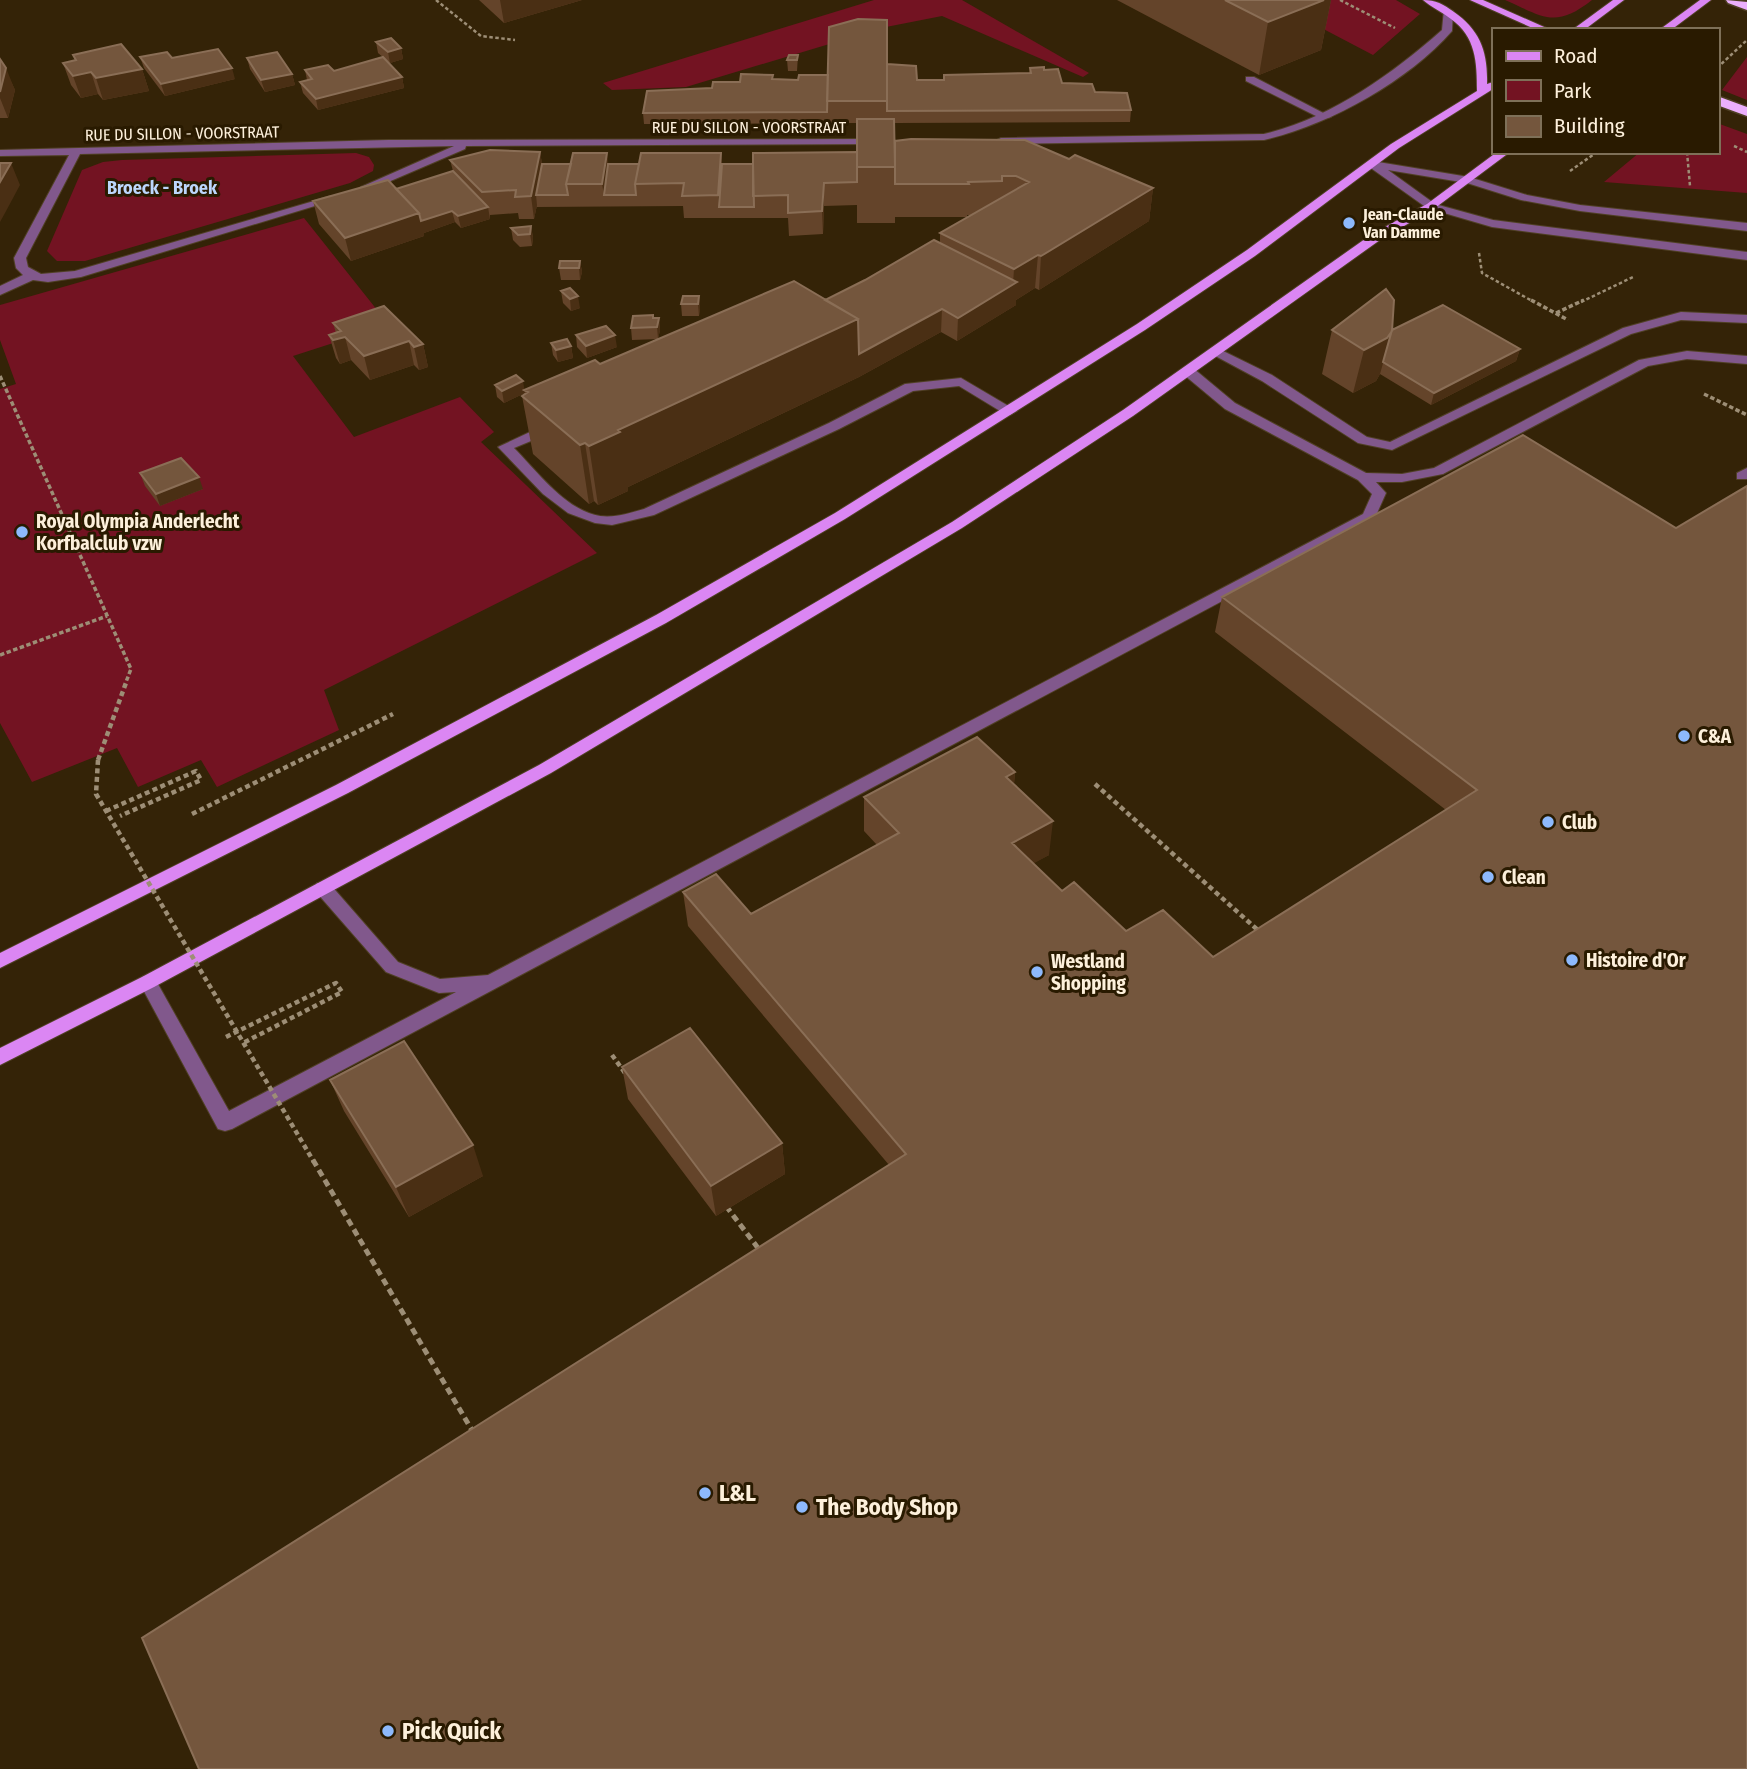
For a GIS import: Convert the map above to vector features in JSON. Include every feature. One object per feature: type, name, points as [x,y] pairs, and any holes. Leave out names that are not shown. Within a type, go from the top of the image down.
[{"type":"highway","points":[[1732,0],[1747,6]]},
{"type":"highway","points":[[1719,101],[1747,112]]},
{"type":"main road","points":[[1428,0],[1448,11],[1474,34],[1483,55],[1482,92]]},
{"type":"main road","points":[[1475,0],[1541,28]]},
{"type":"main road","points":[[1580,28],[1619,0]]},
{"type":"main road","points":[[1667,28],[1706,0]]},
{"type":"main road","points":[[0,961],[342,789],[661,619],[839,516],[1010,411],[1251,253],[1422,128],[1492,86]]},
{"type":"main road","points":[[0,1057],[148,982],[545,769],[957,525],[1188,371],[1376,237],[1431,206],[1502,154]]},
{"type":"street","points":[[982,141],[1264,137],[1303,128],[1326,117],[1433,44],[1447,31],[1448,11]]},
{"type":"street","points":[[1250,79],[1326,117]]},
{"type":"street","name":"RUE DU SILLON - VOORSTRAAT","points":[[0,153],[388,143],[466,145],[884,142]]},
{"type":"street","points":[[0,291],[31,276],[54,278],[77,274],[380,185],[466,145]]},
{"type":"street","points":[[31,276],[22,268],[20,258],[76,151]]},
{"type":"street","points":[[1372,164],[1469,180],[1525,198],[1580,208],[1747,227]]},
{"type":"street","points":[[1372,164],[1431,206],[1492,223],[1747,256]]},
{"type":"street","points":[[1214,352],[1267,379],[1363,440],[1392,446],[1627,331],[1681,316],[1747,319]]},
{"type":"street","points":[[1363,477],[1402,478],[1438,471],[1644,363],[1687,355],[1747,360]]},
{"type":"street","points":[[148,982],[225,1123],[1369,517],[1379,494],[1363,477],[1230,406],[1188,371]]},
{"type":"street","points":[[567,421],[505,447],[576,513],[601,520],[626,519],[649,512],[911,387],[961,382],[1010,411]]},
{"type":"street","points":[[323,888],[393,967],[439,986],[495,982]]},
{"type":"path","points":[[436,0],[481,36],[515,40]]},
{"type":"path","points":[[1340,0],[1403,33]]},
{"type":"path","points":[[1719,66],[1747,40]]},
{"type":"path","points":[[1687,154],[1690,187]]},
{"type":"path","points":[[1488,245],[1479,253],[1482,272],[1579,326]]},
{"type":"path","points":[[1556,313],[1635,276]]},
{"type":"path","points":[[0,376],[131,669],[98,760],[96,794],[479,1442]]},
{"type":"path","points":[[0,655],[107,616]]},
{"type":"path","points":[[192,814],[393,714]]},
{"type":"path","points":[[106,811],[196,771],[201,780],[120,816]]},
{"type":"path","points":[[1095,784],[1266,938]]},
{"type":"path","points":[[227,1039],[336,983],[342,992],[243,1043]]},
{"type":"path","points":[[612,1055],[628,1077]]},
{"type":"path","points":[[720,1197],[769,1263]]},
{"type":"green space","points":[[874,0],[962,0],[1089,73],[1083,77],[942,16],[886,27],[686,87],[612,90],[603,83]]},
{"type":"green space","points":[[1268,0],[1396,0],[1420,14],[1373,55]]},
{"type":"green space","points":[[1505,0],[1592,0],[1568,15],[1549,17]]},
{"type":"green space","points":[[1747,57],[1747,100],[1722,90]]},
{"type":"green space","points":[[1719,124],[1747,134],[1747,193],[1604,182],[1638,154],[1719,154]]},
{"type":"green space","points":[[356,153],[369,157],[374,165],[373,171],[350,183],[85,261],[57,261],[47,251],[82,170],[103,162]]},
{"type":"green space","points":[[304,218],[389,325],[293,356],[354,437],[460,397],[494,432],[481,442],[597,553],[324,690],[339,730],[217,787],[201,760],[138,787],[117,748],[32,782],[0,723],[0,389],[16,384],[0,340],[0,305]]},
{"type":"building","points":[[1225,0],[1324,0],[1268,22]]},
{"type":"building","points":[[858,19],[887,20],[887,101],[827,101],[829,27]]},
{"type":"building","points":[[391,38],[401,48],[388,52],[376,42]]},
{"type":"building","points":[[121,44],[142,69],[96,78],[91,72],[73,76],[63,63],[76,60],[73,55]]},
{"type":"building","points":[[218,49],[232,68],[161,84],[140,57],[167,52],[172,58]]},
{"type":"building","points":[[277,52],[292,74],[261,80],[247,58]]},
{"type":"building","points":[[789,55],[798,55],[797,60],[787,60]]},
{"type":"building","points":[[383,57],[402,77],[316,99],[300,82],[312,79],[305,70],[328,65],[334,71]]},
{"type":"building","points":[[0,59],[6,68],[0,92]]},
{"type":"building","points":[[887,64],[916,66],[917,80],[944,80],[944,75],[1031,73],[1030,68],[1058,69],[1062,83],[1092,84],[1095,92],[1127,93],[1131,110],[887,111]]},
{"type":"building","points":[[741,74],[773,75],[772,79],[798,80],[799,75],[828,75],[827,112],[643,113],[647,91],[712,88],[713,82],[740,82]]},
{"type":"building","points":[[857,119],[894,119],[895,167],[857,167]]},
{"type":"building","points":[[1025,140],[1069,159],[1075,155],[1153,188],[1041,256],[1038,255],[1014,269],[940,233],[1029,182],[1016,176],[1002,176],[1002,181],[968,182],[969,184],[895,184],[895,141]]},
{"type":"building","points":[[490,150],[540,152],[531,196],[515,197],[516,190],[482,192],[450,160]]},
{"type":"building","points":[[857,152],[857,182],[824,183],[822,211],[788,213],[788,195],[753,196],[753,153]]},
{"type":"building","points":[[573,153],[607,153],[602,184],[566,184]]},
{"type":"building","points":[[641,153],[721,153],[718,195],[682,196],[684,183],[635,184]]},
{"type":"building","points":[[0,163],[11,163],[0,182]]},
{"type":"building","points":[[542,164],[571,164],[566,184],[568,195],[536,195]]},
{"type":"building","points":[[608,164],[639,164],[636,195],[604,195]]},
{"type":"building","points":[[722,164],[753,164],[754,207],[719,207]]},
{"type":"building","points":[[453,171],[488,207],[458,216],[452,211],[421,221],[419,213],[396,189]]},
{"type":"building","points":[[388,180],[419,213],[345,238],[313,201]]},
{"type":"building","points":[[531,226],[530,234],[518,235],[511,228]]},
{"type":"building","points":[[934,240],[1017,282],[958,318],[942,309],[859,354],[858,319],[825,300]]},
{"type":"building","points":[[560,261],[580,261],[579,268],[559,268]]},
{"type":"building","points":[[794,281],[858,319],[589,446],[585,443],[580,445],[522,396],[528,392],[524,390],[595,360],[600,364]]},
{"type":"building","points":[[570,288],[578,296],[570,299],[561,291]]},
{"type":"building","points":[[1386,289],[1394,300],[1392,331],[1387,338],[1364,350],[1332,330]]},
{"type":"building","points":[[683,296],[699,296],[698,304],[681,304]]},
{"type":"building","points":[[1443,305],[1520,349],[1434,393],[1383,362],[1392,330]]},
{"type":"building","points":[[384,306],[423,344],[414,347],[409,341],[364,356],[345,337],[333,340],[329,335],[341,331],[333,323]]},
{"type":"building","points":[[653,315],[653,318],[659,318],[657,327],[631,328],[633,316]]},
{"type":"building","points":[[606,326],[615,335],[586,346],[576,335]]},
{"type":"building","points":[[567,339],[571,346],[556,350],[551,343]]},
{"type":"building","points":[[516,375],[523,381],[502,391],[495,385]]},
{"type":"building","name":"Westland Shopping","points":[[1523,435],[1676,528],[1747,486],[1747,1769],[199,1769],[142,1638],[906,1154],[683,892],[716,874],[751,914],[899,833],[864,797],[977,737],[1015,772],[1006,777],[1053,821],[1012,843],[1062,891],[1074,882],[1126,931],[1163,910],[1213,957],[1477,790],[1222,597]]},
{"type":"building","points":[[181,458],[199,477],[156,494],[140,473]]},
{"type":"building","points":[[690,1028],[782,1143],[711,1186],[622,1067]]},
{"type":"building","points":[[404,1041],[473,1145],[396,1187],[330,1080]]},
{"type":"place","name":"Jean-Claude Van Damme","points":[[1349,223]]},
{"type":"place","name":"Royal Olympia Anderlecht Korfbalclub vzw","points":[[22,532]]},
{"type":"place","name":"C&A","points":[[1684,736]]},
{"type":"place","name":"Club","points":[[1548,822]]},
{"type":"place","name":"Clean","points":[[1488,877]]},
{"type":"place","name":"Histoire d'Or","points":[[1572,960]]},
{"type":"place","name":"Westland Shopping","points":[[1037,972]]},
{"type":"place","name":"L&L","points":[[705,1493]]},
{"type":"place","name":"The Body Shop","points":[[802,1507]]},
{"type":"place","name":"Pick Quick","points":[[388,1731]]},
{"type":"district","name":"Broeck - Broek","points":[[162,188]]}]
